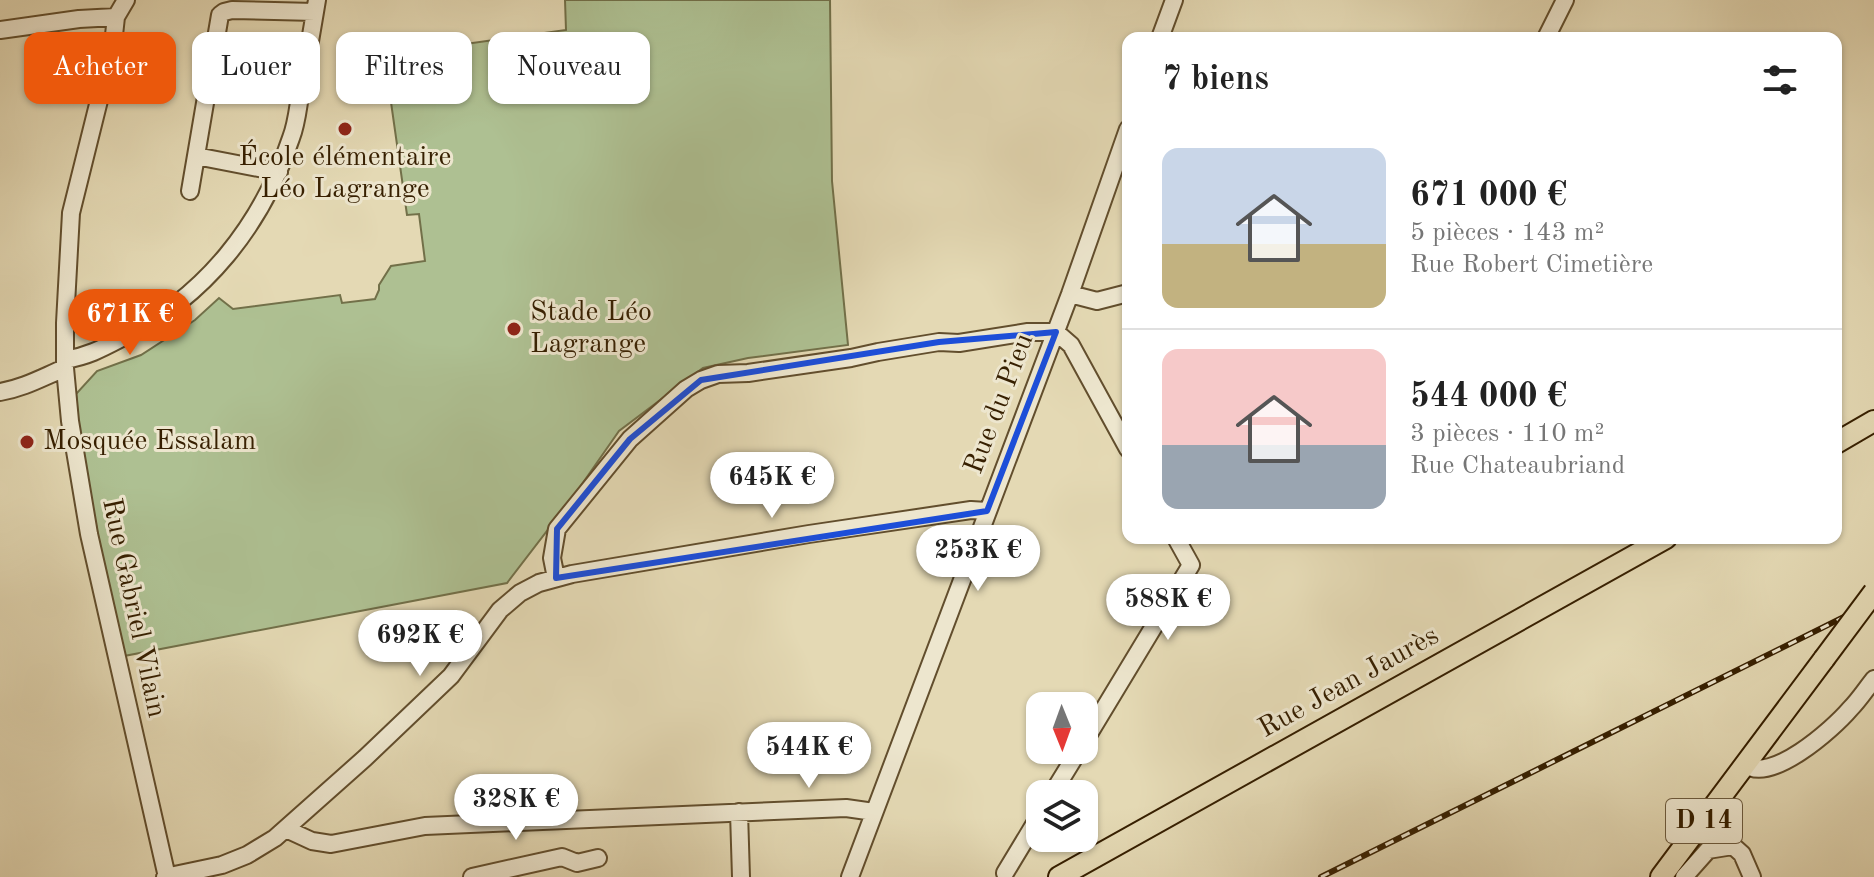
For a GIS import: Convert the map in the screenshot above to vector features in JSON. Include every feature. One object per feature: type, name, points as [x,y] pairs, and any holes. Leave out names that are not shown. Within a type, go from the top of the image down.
[{"type":"main road","points":[[1842,440],[1874,421]]},
{"type":"main road","name":"Rue Jean Jaurès","points":[[1059,877],[1655,544]]},
{"type":"main road","name":"D 14","points":[[1661,877],[1874,592]]},
{"type":"street","points":[[0,30],[116,17],[126,0]]},
{"type":"street","points":[[1162,32],[1174,0]]},
{"type":"street","points":[[1549,32],[1565,0]]},
{"type":"street","points":[[217,32],[220,15],[224,12],[316,6],[312,32]]},
{"type":"street","name":"Rue Gabriel Vilain","points":[[116,17],[113,44],[71,213],[65,364],[70,421],[89,534],[166,877]]},
{"type":"street","points":[[190,191],[205,104]]},
{"type":"street","points":[[0,392],[39,381],[65,364],[143,328],[200,284],[259,212],[293,134],[299,104]]},
{"type":"street","name":"Rue du Pieu","points":[[850,877],[1056,332],[1122,146]]},
{"type":"street","points":[[196,156],[279,172]]},
{"type":"street","points":[[1070,294],[1097,301],[1122,295]]},
{"type":"street","points":[[556,578],[552,558],[557,529],[630,439],[678,396],[701,380],[718,374],[748,373],[931,343],[959,343],[1028,332],[1056,332],[1071,345],[1122,438]]},
{"type":"street","points":[[166,877],[222,865],[269,843],[302,816],[451,676],[500,610],[520,593],[539,583],[809,534],[971,510],[987,511]]},
{"type":"street","points":[[1098,719],[1191,565],[1179,544]]},
{"type":"street","points":[[1745,764],[1751,769],[1770,768],[1815,742],[1851,709],[1874,679]]},
{"type":"street","points":[[286,829],[302,838],[331,844],[425,826],[846,808],[874,812]]},
{"type":"street","points":[[739,812],[741,877]]},
{"type":"street","points":[[1005,876],[1026,839]]},
{"type":"street","points":[[1684,877],[1708,850],[1733,846],[1742,854],[1752,877]]},
{"type":"street","points":[[472,877],[562,857],[577,863],[598,858]]},
{"type":"highlighted area","points":[[1056,332],[987,511],[556,578],[557,529],[630,439],[701,380],[939,342]]},
{"type":"green space","name":"Stade Léo Lagrange","points":[[565,0],[830,0],[832,181],[848,345],[748,358],[703,368],[619,431],[507,583],[124,656],[80,440],[76,394],[97,371],[141,355],[195,320],[219,298],[233,309],[340,295],[342,303],[375,299],[379,285],[391,266],[425,261],[419,214],[407,215],[391,104],[472,104],[472,43],[488,41],[488,104],[650,104],[650,32],[552,32],[566,30]]},
{"type":"railway","points":[[1321,877],[1874,602]]},
{"type":"place","name":"École élémentaire Léo Lagrange","points":[[345,129]]},
{"type":"place","name":"Stade Léo Lagrange","points":[[514,329]]},
{"type":"place","name":"Mosquée Essalam","points":[[27,442]]}]
